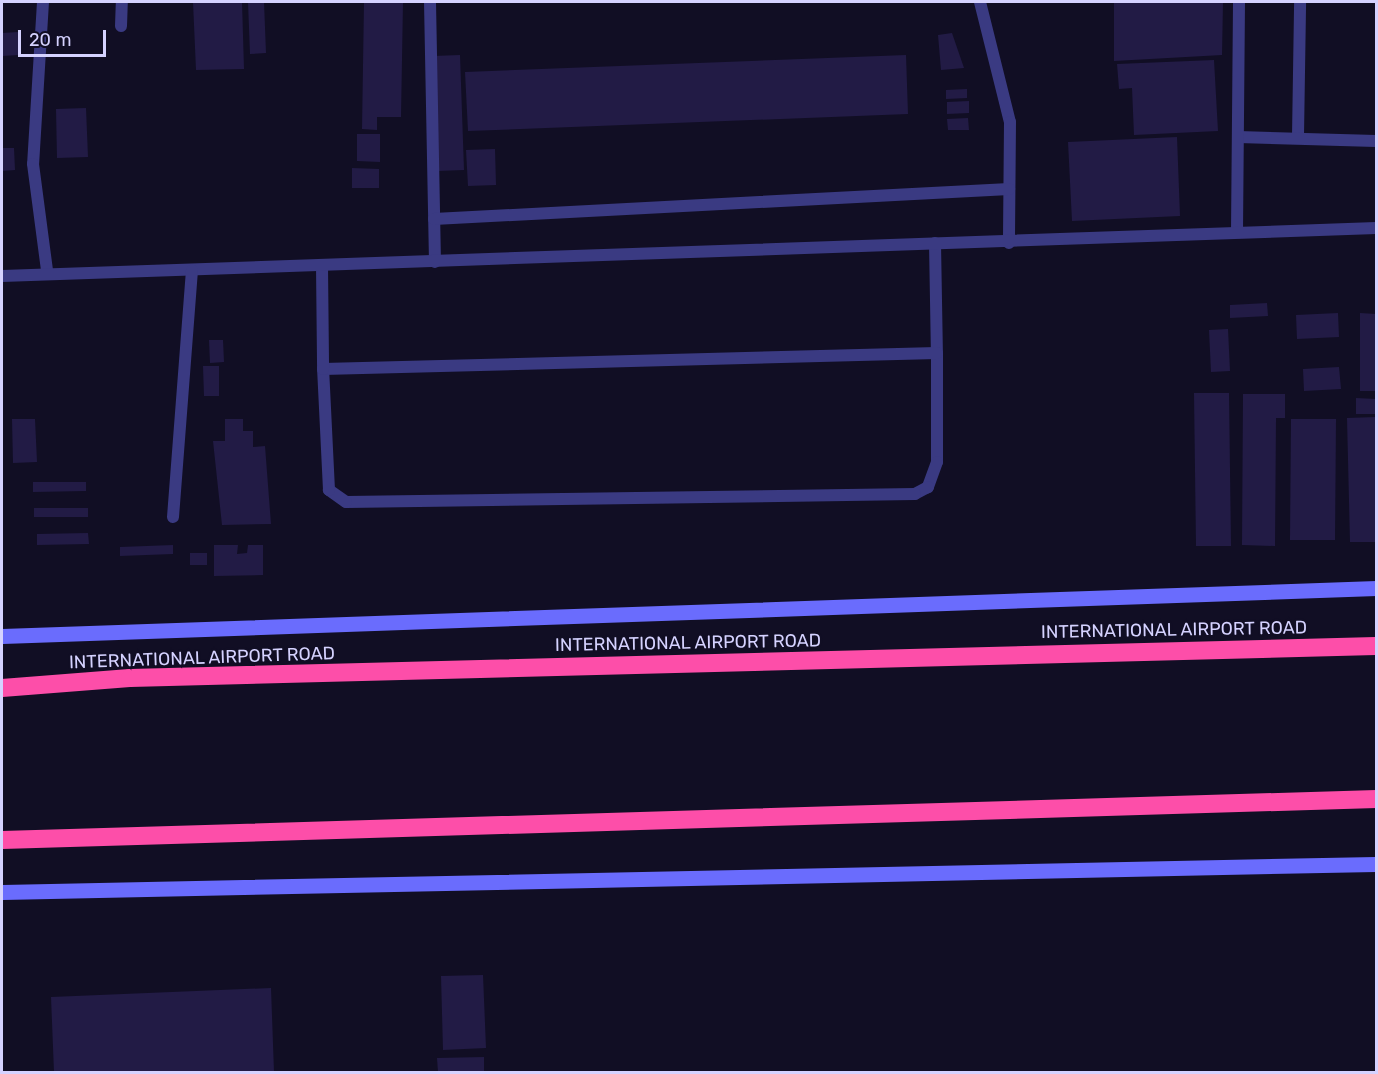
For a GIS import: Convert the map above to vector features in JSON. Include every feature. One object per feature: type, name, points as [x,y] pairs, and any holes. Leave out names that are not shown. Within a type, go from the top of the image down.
[{"type":"highway","name":"INTERNATIONAL AIRPORT ROAD","points":[[2,688],[130,678],[1377,646]]},
{"type":"highway","points":[[2,840],[161,831],[1377,799]]},
{"type":"main road","name":"INTERNATIONAL AIRPORT ROAD","points":[[2,636],[1377,588]]},
{"type":"main road","points":[[2,892],[1377,864]]},
{"type":"lane","points":[[43,2],[33,164],[47,272]]},
{"type":"lane","points":[[121,26],[122,2]]},
{"type":"lane","points":[[430,2],[435,262]]},
{"type":"lane","points":[[980,2],[1010,122],[1009,243]]},
{"type":"lane","points":[[1237,232],[1239,2]]},
{"type":"lane","points":[[1298,136],[1300,2]]},
{"type":"lane","points":[[1238,137],[1298,136],[1377,141]]},
{"type":"lane","points":[[434,219],[1009,189]]},
{"type":"lane","points":[[2,276],[47,272],[192,271],[1377,228]]},
{"type":"lane","points":[[322,266],[323,369],[329,490],[346,502],[915,494],[928,487],[937,462],[935,243]]},
{"type":"lane","points":[[173,517],[192,271]]},
{"type":"lane","points":[[323,369],[937,353]]},
{"type":"building","points":[[193,2],[242,2],[244,69],[196,70]]},
{"type":"building","points":[[248,2],[264,2],[266,53],[250,54]]},
{"type":"building","points":[[364,2],[403,2],[401,117],[377,117],[377,130],[362,129]]},
{"type":"building","points":[[1114,2],[1223,2],[1222,55],[1114,61]]},
{"type":"building","points":[[18,32],[19,55],[2,56],[2,33]]},
{"type":"building","points":[[952,33],[964,68],[941,70],[938,35]]},
{"type":"building","points":[[460,55],[464,170],[437,171],[433,56]]},
{"type":"building","points":[[906,55],[908,114],[468,131],[465,72]]},
{"type":"building","points":[[1214,60],[1218,131],[1134,135],[1132,88],[1119,89],[1117,64]]},
{"type":"building","points":[[967,89],[967,98],[946,99],[946,90]]},
{"type":"building","points":[[969,101],[969,113],[947,114],[947,102]]},
{"type":"building","points":[[86,108],[88,157],[57,158],[56,109]]},
{"type":"building","points":[[968,118],[969,130],[948,130],[947,119]]},
{"type":"building","points":[[357,134],[380,134],[380,162],[357,161]]},
{"type":"building","points":[[1177,137],[1180,216],[1072,221],[1068,142]]},
{"type":"building","points":[[2,148],[14,148],[15,170],[2,171]]},
{"type":"building","points":[[495,149],[496,185],[468,186],[466,150]]},
{"type":"building","points":[[352,168],[379,169],[379,188],[352,188]]},
{"type":"building","points":[[1267,303],[1268,316],[1230,318],[1230,305]]},
{"type":"building","points":[[1338,313],[1339,337],[1297,339],[1296,315]]},
{"type":"building","points":[[1360,313],[1376,314],[1376,391],[1360,391]]},
{"type":"building","points":[[1228,329],[1230,371],[1211,372],[1209,330]]},
{"type":"building","points":[[209,340],[223,340],[224,362],[210,363]]},
{"type":"building","points":[[203,366],[219,366],[219,396],[204,396]]},
{"type":"building","points":[[1339,367],[1341,389],[1304,391],[1303,369]]},
{"type":"building","points":[[1194,393],[1229,393],[1231,546],[1196,546]]},
{"type":"building","points":[[1243,394],[1285,394],[1285,418],[1276,418],[1275,546],[1242,545]]},
{"type":"building","points":[[1356,398],[1376,399],[1376,414],[1356,414]]},
{"type":"building","points":[[1376,417],[1376,542],[1350,542],[1347,418]]},
{"type":"building","points":[[12,419],[35,419],[37,462],[13,463]]},
{"type":"building","points":[[225,419],[243,419],[243,431],[253,431],[253,447],[265,446],[271,524],[222,525],[213,441],[225,441]]},
{"type":"building","points":[[1291,419],[1336,419],[1335,540],[1290,540]]},
{"type":"building","points":[[33,482],[86,482],[86,491],[33,492]]},
{"type":"building","points":[[34,508],[88,508],[88,517],[34,517]]},
{"type":"building","points":[[88,533],[89,544],[37,545],[37,534]]},
{"type":"building","points":[[173,545],[173,554],[120,556],[120,547]]},
{"type":"building","points":[[214,545],[238,545],[237,554],[247,553],[248,545],[263,545],[263,575],[214,576]]},
{"type":"building","points":[[190,553],[207,553],[207,565],[190,565]]},
{"type":"building","points":[[483,975],[486,1048],[443,1050],[441,976]]},
{"type":"building","points":[[271,988],[274,1072],[54,1072],[51,997]]},
{"type":"building","points":[[484,1057],[484,1072],[438,1072],[437,1058]]}]
